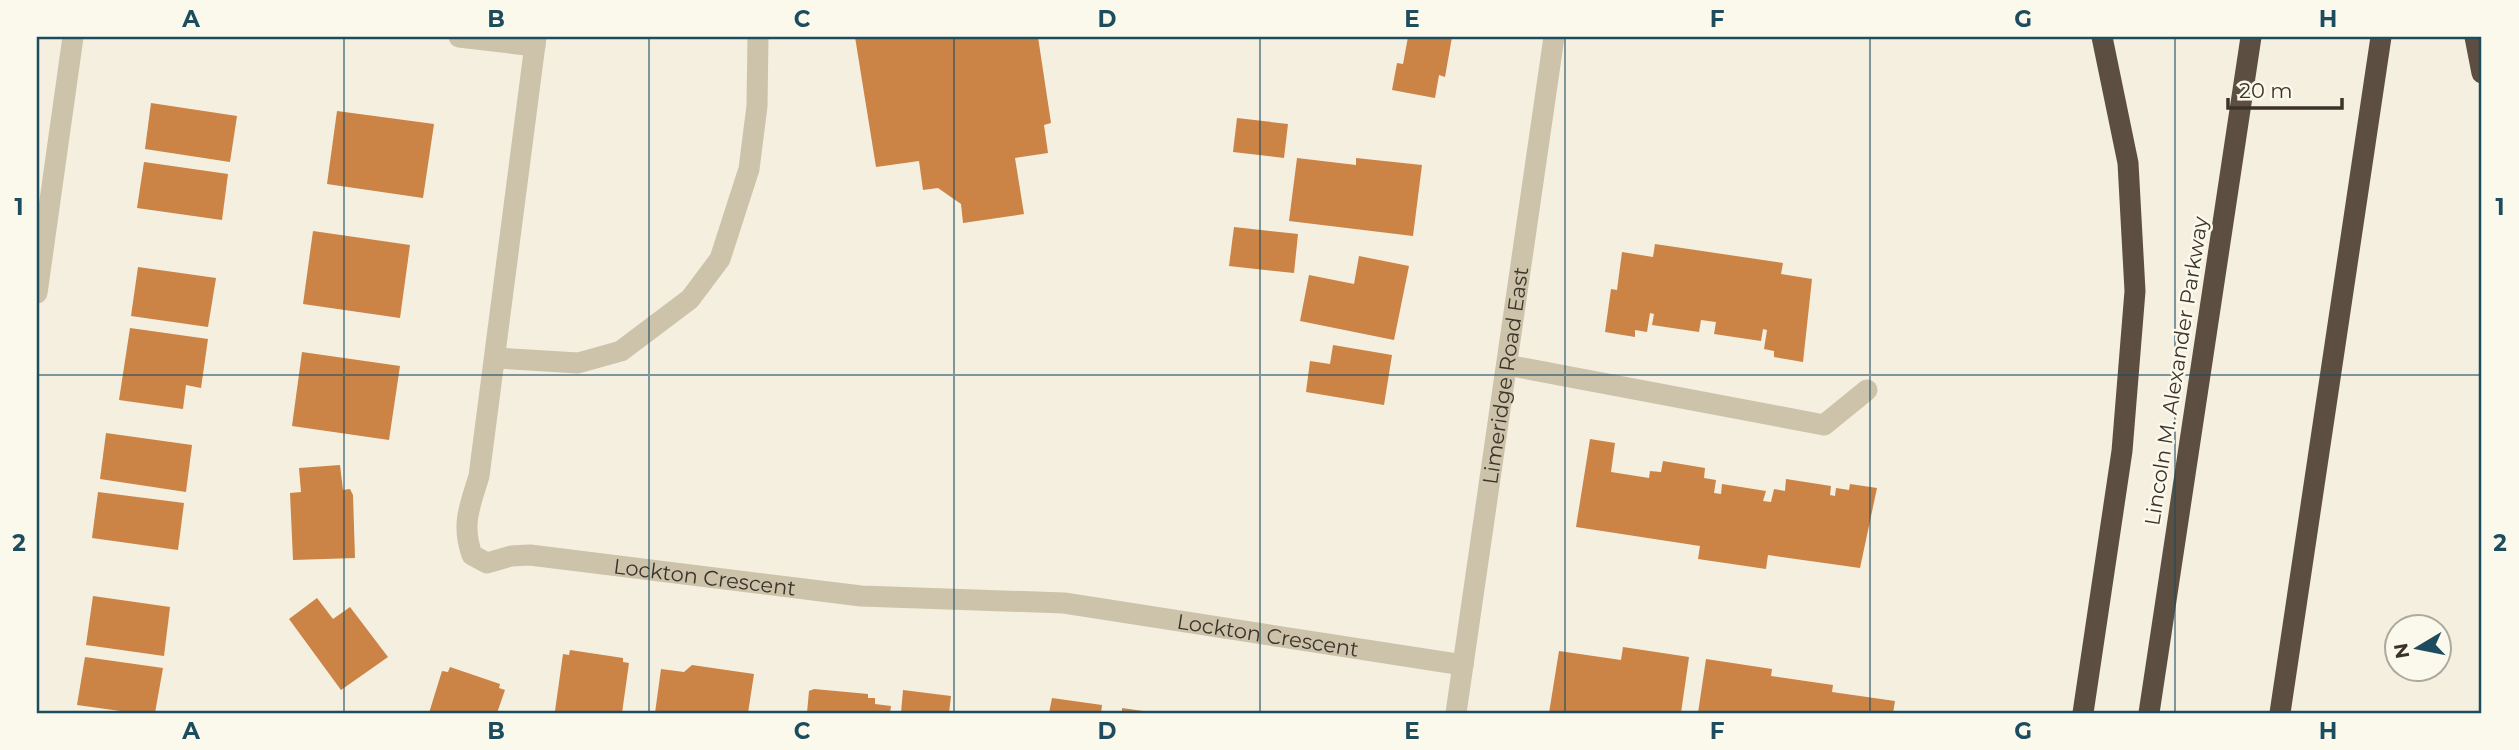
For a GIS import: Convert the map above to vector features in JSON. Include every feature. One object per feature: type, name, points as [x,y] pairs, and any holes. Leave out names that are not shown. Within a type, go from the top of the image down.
[{"type":"highway","points":[[2083,713],[2122,451],[2135,291],[2128,163],[2102,37]]},
{"type":"highway","name":"Lincoln M. Alexander Parkway","points":[[2149,713],[2251,37]]},
{"type":"highway","points":[[2280,713],[2381,37]]},
{"type":"highway","points":[[2475,37],[2482,73]]},
{"type":"street","points":[[37,293],[73,37]]},
{"type":"street","points":[[459,37],[536,42]]},
{"type":"street","points":[[496,358],[578,363],[621,351],[690,299],[720,259],[749,169],[757,106],[758,37]]},
{"type":"street","name":"Limeridge Road East","points":[[1456,713],[1554,37]]},
{"type":"street","name":"Lockton Crescent","points":[[536,42],[479,476],[467,515],[465,537],[472,555],[487,563],[511,556],[530,555],[861,596],[1064,603],[1463,665]]},
{"type":"street","points":[[1507,365],[1824,425],[1867,390]]},
{"type":"building","points":[[855,37],[1038,37],[1051,123],[1044,125],[1048,153],[1015,158],[1024,214],[963,223],[961,204],[938,188],[923,190],[919,161],[876,167]]},
{"type":"building","points":[[1408,37],[1452,37],[1445,77],[1439,75],[1435,98],[1392,90],[1397,63],[1403,64]]},
{"type":"building","points":[[151,103],[237,116],[230,162],[145,149]]},
{"type":"building","points":[[337,111],[434,124],[423,198],[327,184]]},
{"type":"building","points":[[1237,118],[1288,124],[1284,158],[1233,152]]},
{"type":"building","points":[[1297,158],[1356,165],[1356,158],[1422,165],[1413,236],[1289,221]]},
{"type":"building","points":[[144,162],[228,174],[222,220],[137,208]]},
{"type":"building","points":[[1234,227],[1298,234],[1294,273],[1229,266]]},
{"type":"building","points":[[313,231],[410,245],[400,318],[303,304]]},
{"type":"building","points":[[1655,244],[1783,263],[1781,274],[1812,279],[1803,362],[1774,357],[1774,351],[1764,349],[1767,330],[1763,329],[1761,341],[1714,334],[1716,322],[1701,320],[1699,332],[1652,325],[1654,314],[1650,313],[1647,332],[1635,330],[1635,337],[1605,332],[1611,289],[1617,290],[1622,252],[1653,257]]},
{"type":"building","points":[[1359,256],[1409,266],[1394,340],[1300,321],[1309,275],[1354,284]]},
{"type":"building","points":[[138,267],[216,278],[208,327],[131,316]]},
{"type":"building","points":[[130,328],[208,339],[201,388],[186,385],[183,409],[119,400]]},
{"type":"building","points":[[1333,345],[1392,355],[1384,405],[1306,392],[1310,361],[1330,364]]},
{"type":"building","points":[[302,352],[400,366],[389,440],[292,426]]},
{"type":"building","points":[[106,433],[192,445],[186,492],[100,479]]},
{"type":"building","points":[[1590,439],[1615,443],[1611,472],[1649,478],[1650,471],[1661,472],[1663,461],[1705,468],[1704,478],[1716,480],[1714,493],[1721,494],[1722,484],[1766,491],[1763,501],[1771,502],[1774,489],[1785,491],[1786,479],[1831,486],[1830,495],[1835,496],[1836,488],[1849,490],[1850,484],[1877,488],[1860,568],[1768,555],[1766,569],[1698,559],[1700,546],[1576,527]]},
{"type":"building","points":[[340,465],[343,490],[350,489],[353,495],[355,558],[293,560],[290,493],[301,492],[299,468]]},
{"type":"building","points":[[98,492],[184,503],[178,550],[92,538]]},
{"type":"building","points":[[93,596],[170,607],[164,656],[86,645]]},
{"type":"building","points":[[317,598],[333,619],[350,607],[388,657],[341,690],[289,619]]},
{"type":"building","points":[[1623,647],[1689,657],[1681,713],[1549,713],[1559,651],[1621,660]]},
{"type":"building","points":[[570,650],[623,658],[623,662],[629,663],[622,713],[555,711],[563,654],[569,655]]},
{"type":"building","points":[[85,657],[163,668],[155,713],[77,705]]},
{"type":"building","points":[[1706,659],[1772,669],[1771,676],[1833,685],[1832,692],[1895,701],[1893,713],[1698,713]]},
{"type":"building","points":[[692,665],[754,674],[748,713],[655,713],[661,669],[684,672]]},
{"type":"building","points":[[450,667],[500,684],[499,688],[505,690],[497,713],[429,713],[442,671],[448,672]]},
{"type":"building","points":[[814,689],[868,694],[868,698],[875,698],[875,704],[891,706],[890,713],[807,713],[809,691]]},
{"type":"building","points":[[903,690],[951,696],[949,713],[901,713]]},
{"type":"building","points":[[1052,698],[1102,705],[1101,713],[1049,713]]},
{"type":"building","points":[[1122,708],[1150,712],[1150,713],[1122,713]]}]
